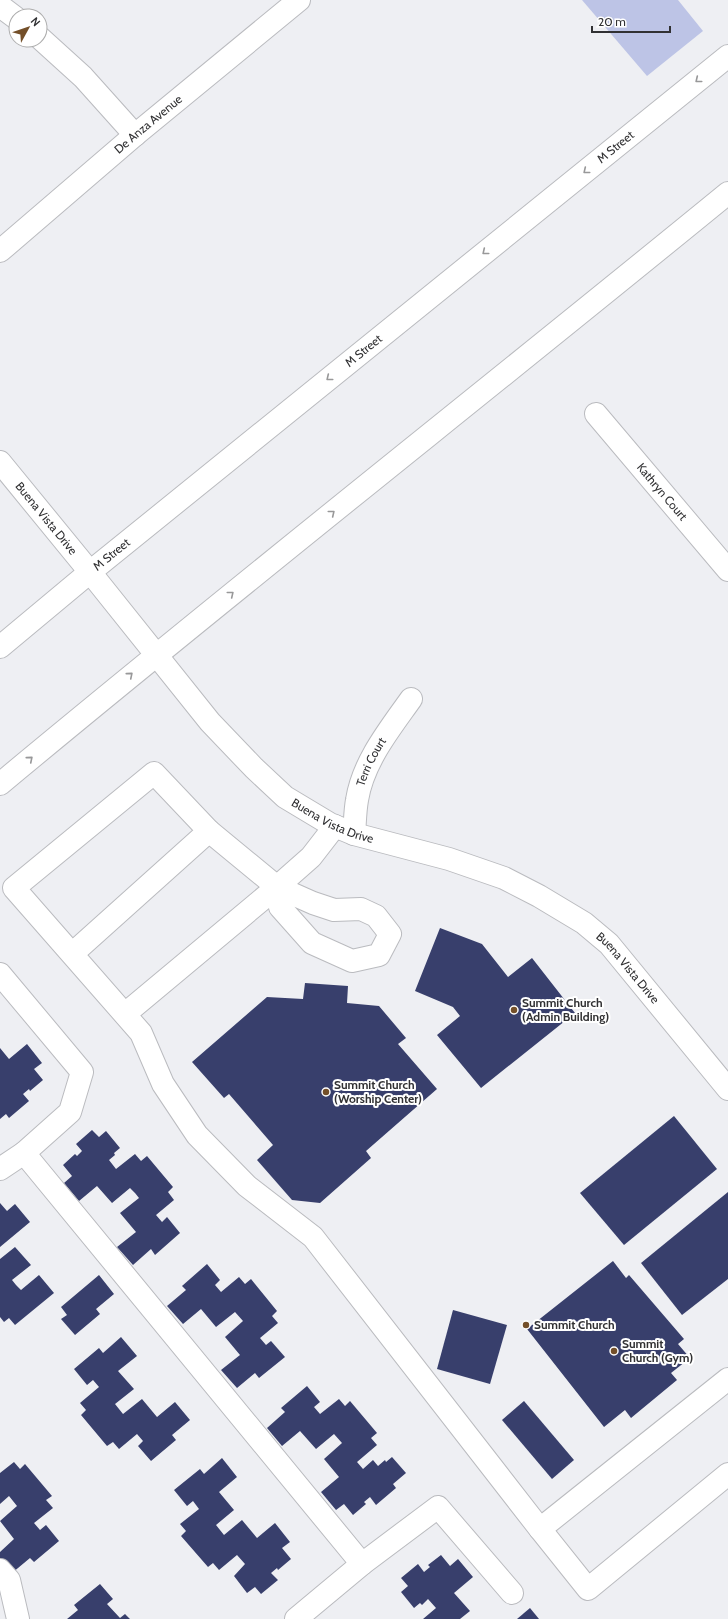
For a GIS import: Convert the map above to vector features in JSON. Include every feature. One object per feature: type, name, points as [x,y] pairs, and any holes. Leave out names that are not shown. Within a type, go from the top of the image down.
[{"type":"street","name":"De Anza Avenue","points":[[0,251],[135,135],[299,0]]},
{"type":"street","points":[[48,45],[83,77],[135,135]]},
{"type":"street","name":"M Street","points":[[0,648],[90,572],[728,56]]},
{"type":"street","points":[[0,784],[156,654],[547,341],[728,193]]},
{"type":"street","name":"Kathryn Court","points":[[596,414],[728,570]]},
{"type":"street","name":"Buena Vista Drive","points":[[0,462],[210,722],[254,768],[285,797],[335,826],[354,834],[449,859],[504,878],[539,896],[584,923],[609,944],[728,1089]]},
{"type":"street","name":"Terri Court","points":[[354,834],[357,799],[368,765],[385,735],[411,700]]},
{"type":"street","points":[[277,887],[280,907],[312,943],[352,961],[379,955],[390,934],[376,916],[361,909],[334,910],[313,903],[277,887],[209,831],[154,773],[14,888],[141,1033],[163,1084],[197,1135],[247,1186],[313,1237],[588,1589],[728,1474]]},
{"type":"street","points":[[125,1014],[311,858],[335,826]]},
{"type":"street","points":[[72,954],[209,831]]},
{"type":"street","points":[[0,974],[82,1072],[70,1112],[24,1152],[0,1169]]},
{"type":"street","points":[[24,1152],[362,1564]]},
{"type":"street","points":[[540,1529],[728,1379]]},
{"type":"street","points":[[296,1619],[362,1564],[438,1507],[512,1593]]},
{"type":"street","points":[[0,1570],[9,1580],[18,1619]]},
{"type":"shaded area","points":[[582,0],[678,0],[703,31],[647,76]]},
{"type":"building","name":"Summit Church (Admin Building)","points":[[440,928],[482,944],[508,977],[532,958],[575,1013],[481,1088],[437,1035],[460,1016],[453,1007],[415,991]]},
{"type":"building","name":"Summit Church (Worship Center)","points":[[305,983],[348,986],[347,1003],[379,1006],[406,1038],[398,1044],[437,1089],[366,1151],[371,1158],[320,1203],[292,1200],[257,1160],[273,1145],[229,1094],[224,1098],[192,1062],[267,997],[303,999]]},
{"type":"building","points":[[27,1044],[42,1063],[34,1069],[43,1080],[30,1091],[29,1089],[23,1094],[29,1101],[9,1118],[6,1114],[0,1119],[0,1048],[9,1059]]},
{"type":"building","points":[[674,1116],[717,1169],[624,1245],[580,1193]]},
{"type":"building","points":[[92,1130],[99,1137],[106,1131],[120,1148],[109,1160],[116,1169],[135,1154],[141,1161],[147,1156],[173,1187],[168,1192],[174,1200],[156,1215],[162,1222],[167,1217],[180,1233],[155,1255],[151,1249],[133,1265],[117,1247],[136,1232],[120,1213],[139,1198],[135,1193],[130,1188],[112,1203],[97,1186],[79,1201],[64,1183],[72,1176],[63,1165],[75,1154],[77,1156],[82,1151],[76,1144]]},
{"type":"building","points":[[728,1192],[728,1279],[682,1315],[641,1263]]},
{"type":"building","points":[[0,1203],[7,1211],[15,1204],[30,1222],[0,1247]]},
{"type":"building","points":[[15,1247],[31,1265],[12,1280],[16,1285],[21,1290],[39,1275],[54,1293],[15,1325],[9,1318],[4,1322],[0,1317],[0,1259]]},
{"type":"building","name":"Summit Church (Gym)","points":[[613,1261],[626,1278],[629,1275],[684,1339],[678,1344],[690,1358],[671,1373],[677,1380],[631,1418],[625,1410],[604,1427],[527,1329]]},
{"type":"building","points":[[207,1264],[220,1280],[215,1285],[221,1292],[239,1277],[245,1284],[251,1279],[277,1311],[272,1316],[278,1323],[260,1338],[266,1345],[271,1341],[285,1357],[259,1378],[255,1373],[237,1388],[221,1370],[240,1355],[225,1337],[243,1321],[235,1312],[216,1327],[201,1309],[183,1324],[167,1306],[186,1290],[182,1286]]},
{"type":"building","points":[[99,1275],[114,1294],[96,1309],[100,1314],[75,1335],[61,1319],[67,1315],[61,1307]]},
{"type":"building","name":"Summit Church","points":[[453,1310],[507,1325],[490,1384],[437,1369]]},
{"type":"building","points":[[121,1337],[137,1356],[118,1371],[134,1389],[115,1404],[123,1414],[142,1399],[157,1417],[175,1402],[190,1420],[172,1435],[176,1440],[151,1461],[138,1446],[143,1441],[137,1434],[119,1449],[113,1442],[107,1446],[81,1415],[86,1410],[80,1403],[99,1387],[93,1380],[87,1385],[74,1369],[99,1348],[103,1353]]},
{"type":"building","points":[[307,1386],[320,1402],[314,1407],[320,1414],[339,1399],[345,1406],[350,1401],[377,1433],[371,1438],[377,1445],[357,1462],[363,1469],[373,1460],[378,1466],[385,1460],[386,1462],[392,1457],[406,1473],[393,1484],[396,1488],[376,1505],[370,1497],[364,1502],[366,1504],[353,1515],[344,1504],[336,1510],[321,1492],[339,1477],[324,1459],[342,1443],[334,1434],[316,1449],[300,1431],[282,1446],[267,1428],[285,1412],[281,1408]]},
{"type":"building","points":[[524,1401],[574,1460],[552,1479],[502,1420]]},
{"type":"building","points":[[222,1458],[237,1477],[219,1492],[234,1510],[216,1525],[224,1535],[242,1520],[257,1538],[275,1523],[290,1542],[282,1548],[291,1559],[278,1570],[277,1568],[271,1573],[278,1580],[261,1594],[255,1587],[247,1593],[234,1576],[245,1564],[237,1555],[219,1570],[213,1563],[208,1567],[181,1536],[186,1531],[180,1524],[199,1509],[193,1501],[187,1506],[174,1490],[200,1469],[204,1474]]},
{"type":"building","points":[[14,1462],[20,1469],[25,1464],[52,1496],[46,1500],[53,1508],[34,1523],[40,1530],[46,1525],[59,1541],[34,1562],[30,1558],[12,1573],[0,1559],[0,1552],[14,1539],[0,1521],[17,1506],[9,1496],[0,1504],[0,1473]]},
{"type":"building","points":[[441,1555],[450,1566],[458,1559],[473,1577],[454,1593],[470,1611],[460,1619],[423,1619],[436,1608],[428,1599],[422,1605],[420,1603],[414,1608],[401,1592],[408,1586],[401,1578],[418,1564],[424,1572],[430,1567],[428,1565]]},
{"type":"building","points":[[100,1584],[113,1599],[107,1604],[120,1618],[125,1614],[130,1619],[67,1619],[78,1610],[74,1605]]},
{"type":"building","points":[[530,1608],[539,1619],[517,1619]]},
{"type":"place","name":"Summit Church (Admin Building)","points":[[514,1010]]},
{"type":"place","name":"Summit Church (Worship Center)","points":[[326,1092]]},
{"type":"place","name":"Summit Church","points":[[526,1325]]},
{"type":"place","name":"Summit Church (Gym)","points":[[614,1351]]}]
